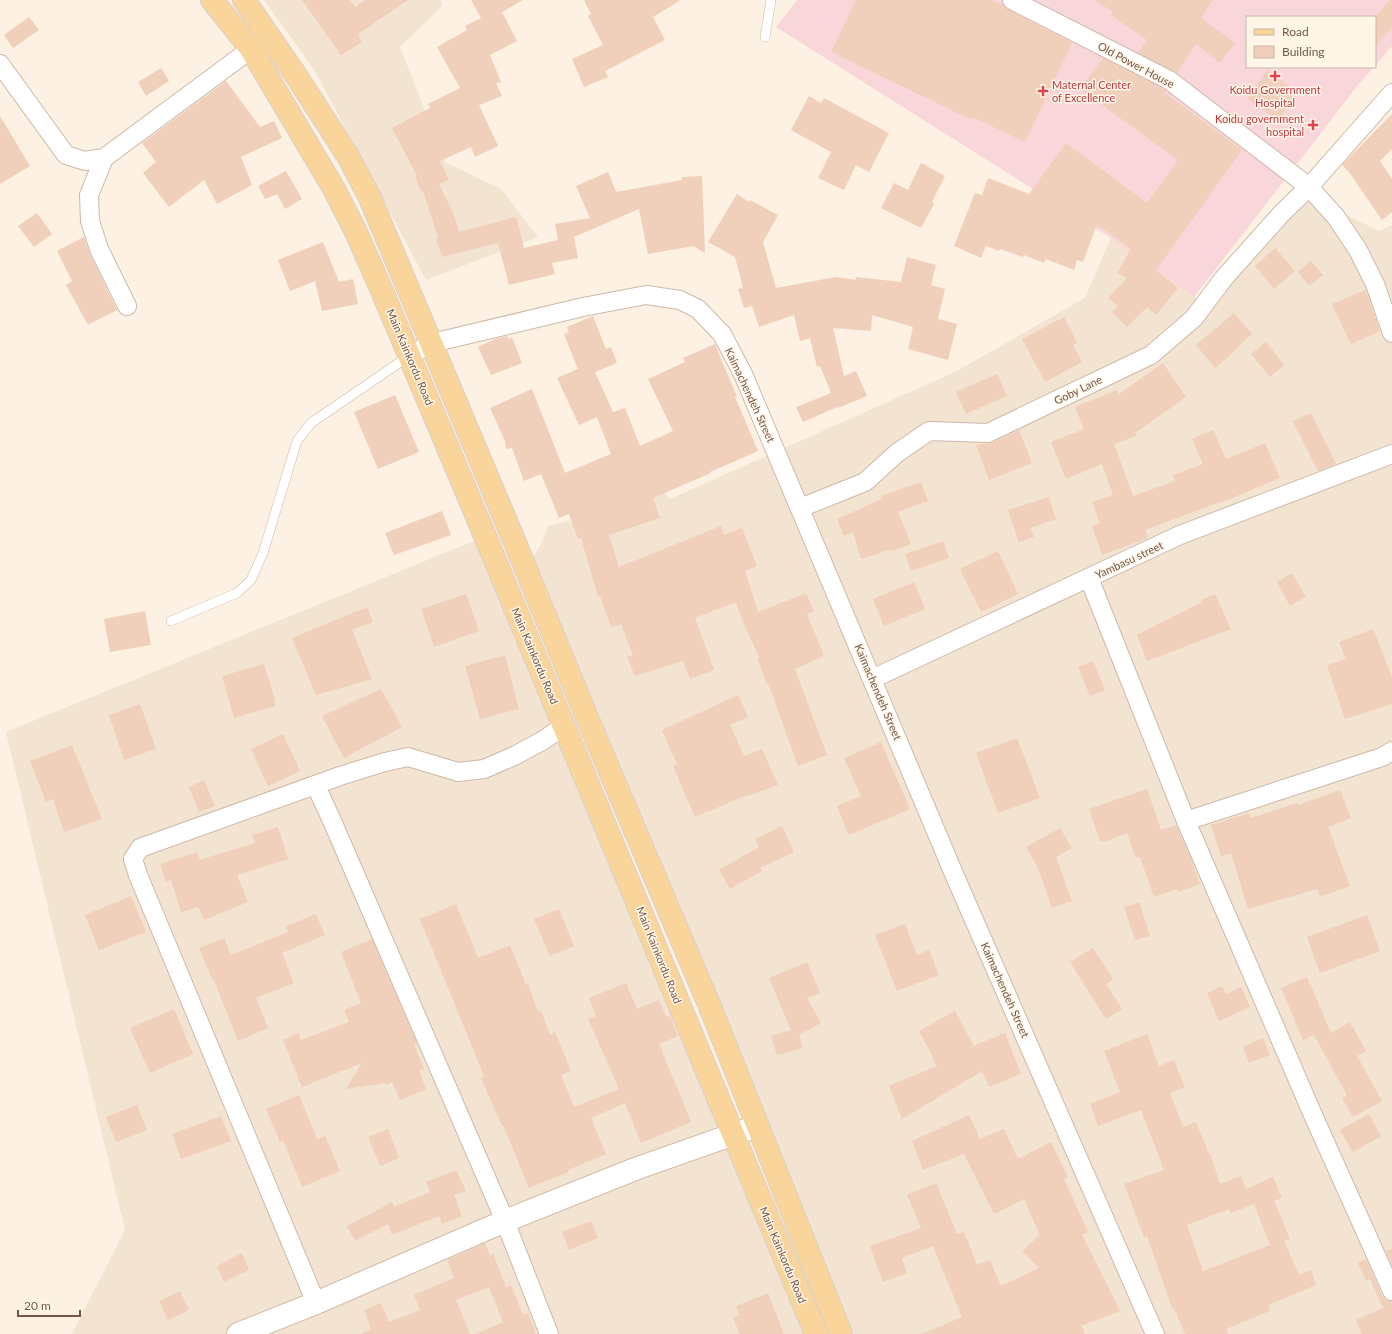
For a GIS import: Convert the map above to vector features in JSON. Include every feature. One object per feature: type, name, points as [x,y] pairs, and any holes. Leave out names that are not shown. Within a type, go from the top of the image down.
[{"type":"main road","points":[[243,0],[298,77],[348,156],[370,198],[679,935],[841,1334]]},
{"type":"main road","name":"Main Kainkordu Road","points":[[217,7],[251,49],[334,189],[376,277],[488,542],[732,1135],[816,1334]]},
{"type":"main road","points":[[488,542],[511,533]]},
{"type":"main road","points":[[619,860],[643,849]]},
{"type":"main road","points":[[655,946],[679,935]]},
{"type":"main road","points":[[238,1334],[316,1303],[505,1221],[635,1169],[757,1126]]},
{"type":"street","points":[[217,7],[243,0]]},
{"type":"street","name":"Old Power House","points":[[1012,0],[1169,80],[1309,187],[1336,217],[1358,250],[1375,284],[1392,333]]},
{"type":"street","points":[[0,64],[66,155],[85,161],[104,158],[251,49]]},
{"type":"street","name":"Goby Lane","points":[[800,508],[865,482],[897,453],[929,431],[988,433],[1151,355],[1194,318],[1224,278],[1282,213],[1309,187],[1392,93]]},
{"type":"street","points":[[104,158],[89,195],[90,221],[99,249],[127,306]]},
{"type":"street","name":"Kaimachendeh Street","points":[[409,356],[432,343],[583,307],[646,295],[680,300],[698,309],[722,334],[743,374],[963,895],[1155,1334]]},
{"type":"street","name":"Yambasu street","points":[[872,679],[1180,535],[1392,454]]},
{"type":"street","points":[[1089,578],[1186,821],[1313,1115],[1392,1291]]},
{"type":"street","points":[[316,1303],[138,875],[133,859],[140,848],[385,762],[408,757],[458,772],[484,769],[514,756],[542,741],[564,726]]},
{"type":"street","points":[[1186,821],[1382,757],[1392,751]]},
{"type":"street","points":[[316,786],[505,1221],[549,1334]]},
{"type":"lane","points":[[765,37],[771,0]]},
{"type":"lane","points":[[171,621],[237,593],[251,580],[264,553],[297,442],[311,423],[409,356]]},
{"type":"shaded area","points":[[264,0],[440,0],[442,6],[400,47],[445,162],[501,189],[538,237],[426,280],[315,71]]},
{"type":"shaded area","name":"Maternal Center of Excellence","points":[[797,0],[1392,0],[1392,46],[1376,65],[1376,16],[1246,16],[1246,68],[1373,68],[1358,85],[1194,297],[1111,238],[776,27]]},
{"type":"shaded area","points":[[1308,196],[1379,231],[1392,225],[1392,1334],[847,1334],[531,561],[542,542],[548,526],[574,520],[660,488],[670,499],[957,371],[1085,298],[1111,238],[1207,306]]},
{"type":"shaded area","points":[[479,539],[809,1334],[72,1334],[125,1230],[6,732]]},
{"type":"building","points":[[302,0],[350,0],[355,7],[365,0],[408,0],[358,34],[362,42],[341,55]]},
{"type":"building","points":[[471,0],[523,0],[502,12],[517,41],[490,55],[501,82],[496,83],[502,96],[479,105],[498,146],[475,157],[471,147],[440,161],[449,180],[439,184],[454,215],[459,232],[516,217],[524,248],[558,240],[555,224],[590,218],[576,186],[608,172],[616,192],[682,180],[682,177],[702,176],[705,253],[693,246],[648,254],[639,209],[574,237],[578,258],[552,263],[555,274],[509,285],[498,243],[442,257],[436,238],[438,237],[423,191],[421,191],[415,177],[417,176],[392,128],[430,108],[428,104],[460,88],[437,47],[467,30],[465,26],[481,18]]},
{"type":"building","points":[[584,0],[681,0],[653,17],[665,40],[605,71],[608,77],[584,87],[572,59],[603,45],[588,16],[591,14]]},
{"type":"building","points":[[856,0],[992,0],[1072,43],[1025,142],[973,117],[972,120],[831,52]]},
{"type":"building","points":[[1095,0],[1213,0],[1201,18],[1235,43],[1220,63],[1196,44],[1177,73],[1138,53],[1147,40],[1111,15],[1113,12]]},
{"type":"building","points":[[1390,0],[1392,0],[1392,27],[1376,46],[1376,16]]},
{"type":"building","points":[[29,17],[39,30],[13,48],[4,35]]},
{"type":"building","points":[[1103,58],[1163,89],[1166,91],[1165,93],[1242,150],[1156,270],[1178,288],[1156,315],[1147,307],[1127,327],[1112,312],[1118,306],[1108,298],[1127,278],[1117,273],[1131,249],[1097,224],[1083,262],[1077,260],[1074,270],[1046,259],[1044,263],[1024,255],[1023,257],[986,246],[981,258],[954,246],[975,193],[982,195],[988,178],[1029,194],[1066,143],[1147,203],[1178,160],[1080,89]]},
{"type":"building","points":[[161,68],[169,81],[146,96],[138,82]]},
{"type":"building","points":[[1267,70],[1298,92],[1278,120],[1247,99]]},
{"type":"building","points":[[226,81],[260,127],[274,121],[282,138],[241,157],[252,185],[217,204],[204,180],[169,207],[143,173],[156,162],[142,143]]},
{"type":"building","points":[[809,96],[821,103],[824,98],[889,133],[869,172],[856,165],[844,190],[818,178],[831,152],[791,130]]},
{"type":"building","points":[[1392,114],[1392,149],[1380,161],[1392,179],[1392,212],[1382,220],[1349,172],[1342,165]]},
{"type":"building","points":[[0,116],[30,166],[0,184]]},
{"type":"building","points":[[921,163],[945,176],[932,202],[934,204],[921,228],[881,208],[894,183],[908,190]]},
{"type":"building","points":[[286,171],[302,199],[285,209],[277,194],[265,199],[258,186]]},
{"type":"building","points":[[737,194],[749,202],[750,200],[778,215],[763,242],[776,288],[836,277],[856,280],[856,277],[901,282],[907,257],[936,265],[931,285],[945,289],[938,319],[957,324],[948,360],[908,349],[913,327],[872,315],[871,331],[833,328],[844,376],[856,371],[867,396],[803,422],[796,407],[831,393],[820,366],[817,367],[810,338],[800,341],[794,315],[759,327],[752,306],[744,308],[738,289],[743,288],[735,257],[708,242]]},
{"type":"building","points":[[37,213],[52,234],[34,247],[18,226]]},
{"type":"building","points":[[84,237],[90,254],[117,310],[88,325],[66,285],[72,281],[57,251]]},
{"type":"building","points":[[323,242],[339,282],[353,279],[358,304],[322,311],[315,281],[290,291],[278,260]]},
{"type":"building","points":[[1275,248],[1295,271],[1274,289],[1255,266]]},
{"type":"building","points":[[1311,261],[1323,275],[1309,286],[1298,272]]},
{"type":"building","points":[[1366,290],[1380,331],[1351,344],[1332,304]]},
{"type":"building","points":[[1234,313],[1252,334],[1215,368],[1196,345]]},
{"type":"building","points":[[593,316],[606,349],[611,347],[617,363],[595,372],[613,412],[625,408],[640,446],[673,431],[648,379],[685,362],[683,358],[715,344],[737,397],[735,397],[758,451],[653,498],[660,518],[609,535],[619,567],[721,526],[724,535],[742,528],[757,566],[745,571],[758,612],[806,593],[814,611],[807,614],[824,656],[795,669],[827,755],[798,766],[768,683],[767,684],[757,658],[759,657],[736,602],[695,618],[714,670],[690,679],[683,661],[635,676],[627,657],[633,655],[621,624],[611,627],[600,596],[598,597],[581,538],[578,539],[569,514],[559,518],[541,474],[524,481],[512,448],[506,449],[505,441],[490,408],[532,389],[565,473],[611,454],[597,417],[579,425],[557,378],[578,369],[564,334],[569,332],[567,327]]},
{"type":"building","points":[[1064,317],[1077,343],[1073,345],[1082,362],[1045,382],[1022,339]]},
{"type":"building","points":[[507,336],[509,339],[512,337],[522,363],[491,375],[478,347],[495,339]]},
{"type":"building","points":[[1266,342],[1284,365],[1270,377],[1251,354]]},
{"type":"building","points":[[1163,363],[1186,397],[1135,433],[1136,436],[1114,444],[1133,496],[1175,481],[1173,475],[1203,464],[1192,439],[1213,430],[1226,459],[1265,443],[1280,478],[1220,503],[1145,530],[1148,538],[1102,555],[1092,526],[1100,523],[1092,502],[1113,495],[1102,464],[1066,479],[1051,442],[1084,429],[1075,407],[1117,390],[1119,394]]},
{"type":"building","points":[[997,374],[1007,396],[966,414],[956,392]]},
{"type":"building","points":[[395,395],[419,452],[378,469],[354,412]]},
{"type":"building","points":[[1311,413],[1336,464],[1318,471],[1293,421]]},
{"type":"building","points":[[1019,430],[1032,463],[989,480],[976,445],[992,443]]},
{"type":"building","points":[[921,482],[928,501],[898,512],[911,544],[893,551],[892,549],[861,559],[853,532],[844,536],[837,519],[882,499],[881,496]]},
{"type":"building","points":[[1049,497],[1056,519],[1030,528],[1034,537],[1019,542],[1008,510]]},
{"type":"building","points":[[442,511],[451,535],[394,555],[385,533]]},
{"type":"building","points":[[943,541],[949,558],[911,571],[905,554]]},
{"type":"building","points":[[998,551],[1018,594],[981,612],[960,569]]},
{"type":"building","points":[[1292,573],[1306,597],[1290,606],[1277,582]]},
{"type":"building","points":[[914,582],[925,609],[884,626],[873,599]]},
{"type":"building","points":[[466,594],[479,631],[434,647],[421,609]]},
{"type":"building","points":[[1215,594],[1231,629],[1147,661],[1137,635],[1202,602],[1201,600]]},
{"type":"building","points":[[367,607],[373,622],[352,630],[372,679],[316,695],[292,638]]},
{"type":"building","points":[[145,611],[151,645],[110,652],[104,619]]},
{"type":"building","points":[[1373,629],[1392,677],[1392,704],[1345,719],[1327,665],[1346,659],[1339,642]]},
{"type":"building","points":[[505,655],[519,709],[480,719],[465,666]]},
{"type":"building","points":[[1093,661],[1105,690],[1090,696],[1078,667]]},
{"type":"building","points":[[264,664],[275,700],[275,706],[234,718],[222,676]]},
{"type":"building","points":[[381,689],[402,727],[344,758],[322,716]]},
{"type":"building","points":[[738,695],[748,717],[730,725],[744,756],[762,749],[778,785],[747,795],[695,817],[673,766],[677,764],[662,730]]},
{"type":"building","points":[[140,704],[156,749],[124,760],[109,715]]},
{"type":"building","points":[[283,734],[300,771],[268,786],[251,749]]},
{"type":"building","points":[[1017,738],[1040,798],[998,813],[976,753]]},
{"type":"building","points":[[881,742],[910,809],[849,835],[837,806],[861,796],[844,758]]},
{"type":"building","points":[[72,745],[102,819],[64,832],[53,799],[46,802],[30,761]]},
{"type":"building","points":[[204,780],[215,806],[199,812],[189,787]]},
{"type":"building","points":[[1147,789],[1161,830],[1176,825],[1190,856],[1200,884],[1178,892],[1177,889],[1154,897],[1140,857],[1136,858],[1127,833],[1107,841],[1100,841],[1089,809]]},
{"type":"building","points":[[1340,790],[1351,818],[1328,827],[1350,886],[1320,897],[1317,889],[1248,909],[1231,853],[1221,856],[1211,825],[1249,813],[1251,818],[1297,803],[1298,805]]},
{"type":"building","points":[[782,826],[794,852],[760,868],[762,871],[730,889],[719,870],[759,847],[755,839]]},
{"type":"building","points":[[278,827],[288,859],[237,875],[248,902],[204,920],[198,907],[181,912],[171,880],[166,882],[160,864],[197,852],[199,860],[255,843],[252,835]]},
{"type":"building","points":[[1060,828],[1072,848],[1056,857],[1072,901],[1052,908],[1038,868],[1026,847]]},
{"type":"building","points":[[131,896],[146,932],[99,950],[85,915]]},
{"type":"building","points":[[1139,902],[1150,936],[1135,940],[1124,907]]},
{"type":"building","points":[[456,904],[478,958],[510,945],[526,985],[528,984],[538,1012],[541,1011],[550,1035],[555,1032],[571,1071],[561,1075],[574,1107],[619,1089],[588,1019],[596,1016],[589,998],[626,983],[637,1009],[659,1000],[666,1017],[670,1016],[678,1036],[659,1044],[691,1122],[641,1143],[625,1103],[591,1118],[606,1154],[568,1170],[569,1172],[529,1188],[503,1125],[502,1126],[481,1078],[484,1076],[420,919]]},
{"type":"building","points":[[559,909],[574,946],[550,956],[534,919]]},
{"type":"building","points":[[316,914],[325,935],[282,953],[294,983],[256,998],[268,1028],[238,1041],[214,980],[213,981],[199,948],[224,938],[231,955],[288,932],[286,926]]},
{"type":"building","points":[[1367,915],[1380,951],[1320,973],[1307,937]]},
{"type":"building","points":[[905,924],[917,955],[929,950],[939,975],[897,991],[875,935]]},
{"type":"building","points":[[372,939],[417,1043],[414,1044],[424,1069],[419,1071],[426,1089],[400,1100],[392,1082],[386,1085],[385,1083],[346,1089],[362,1063],[302,1087],[283,1040],[298,1033],[301,1040],[349,1022],[344,1010],[361,1003],[341,952]]},
{"type":"building","points":[[1093,948],[1113,979],[1106,984],[1122,1009],[1106,1019],[1070,962]]},
{"type":"building","points":[[807,962],[820,993],[807,998],[821,1023],[799,1035],[803,1048],[777,1055],[771,1036],[791,1030],[769,978]]},
{"type":"building","points":[[1307,977],[1331,1033],[1350,1022],[1366,1051],[1357,1056],[1382,1101],[1353,1117],[1342,1098],[1347,1095],[1314,1035],[1303,1040],[1281,988]]},
{"type":"building","points":[[1222,986],[1226,994],[1241,987],[1250,1007],[1219,1021],[1207,993]]},
{"type":"building","points":[[174,1009],[193,1054],[150,1073],[130,1028]]},
{"type":"building","points":[[955,1011],[974,1046],[1005,1033],[1021,1074],[989,1087],[982,1071],[902,1119],[889,1086],[937,1066],[919,1031]]},
{"type":"building","points":[[1147,1034],[1159,1066],[1174,1060],[1185,1087],[1170,1093],[1183,1127],[1196,1122],[1209,1154],[1210,1153],[1220,1184],[1241,1176],[1246,1189],[1273,1177],[1282,1198],[1274,1201],[1290,1239],[1284,1241],[1299,1275],[1311,1270],[1316,1285],[1268,1305],[1270,1311],[1226,1329],[1228,1334],[1185,1334],[1174,1308],[1172,1308],[1147,1236],[1144,1237],[1124,1184],[1164,1170],[1141,1110],[1098,1126],[1090,1104],[1120,1092],[1104,1051]],"holes":[[[1254,1204],[1270,1245],[1203,1271],[1187,1225],[1229,1209],[1231,1213]]]},
{"type":"building","points":[[1263,1038],[1270,1055],[1249,1063],[1243,1047]]},
{"type":"building","points":[[299,1095],[317,1139],[325,1136],[340,1171],[302,1187],[283,1140],[280,1142],[266,1109]]},
{"type":"building","points":[[137,1105],[147,1130],[116,1142],[106,1117]]},
{"type":"building","points":[[1369,1114],[1381,1136],[1353,1152],[1340,1130]]},
{"type":"building","points":[[969,1115],[980,1139],[1004,1129],[1018,1159],[1051,1142],[1068,1177],[1064,1179],[1088,1232],[1082,1235],[1120,1311],[1081,1326],[1085,1334],[922,1334],[962,1317],[933,1246],[902,1258],[907,1273],[883,1282],[870,1246],[921,1228],[907,1195],[936,1183],[957,1234],[964,1232],[977,1265],[990,1260],[1001,1286],[1039,1268],[1022,1251],[1040,1235],[1024,1199],[994,1214],[964,1154],[923,1170],[912,1141]]},
{"type":"building","points":[[221,1116],[231,1141],[181,1159],[172,1134]]},
{"type":"building","points":[[388,1129],[399,1158],[380,1166],[368,1137]]},
{"type":"building","points":[[456,1170],[466,1191],[454,1195],[462,1216],[442,1224],[439,1216],[392,1235],[388,1224],[355,1241],[347,1226],[392,1202],[394,1207],[430,1192],[426,1182]]},
{"type":"building","points":[[591,1221],[598,1238],[569,1250],[562,1232]]},
{"type":"building","points":[[485,1243],[490,1256],[493,1254],[506,1287],[511,1285],[523,1315],[528,1313],[536,1334],[475,1334],[503,1322],[489,1287],[456,1300],[470,1334],[362,1334],[371,1329],[364,1310],[381,1303],[389,1322],[420,1310],[414,1295],[454,1278],[447,1260]]},
{"type":"building","points":[[1392,1249],[1392,1265],[1386,1251]]},
{"type":"building","points":[[242,1253],[249,1270],[224,1282],[217,1266]]},
{"type":"building","points":[[1366,1259],[1382,1295],[1386,1300],[1392,1301],[1392,1334],[1362,1334],[1356,1320],[1383,1308],[1370,1279],[1366,1281],[1358,1263]]},
{"type":"building","points":[[180,1291],[189,1310],[168,1320],[159,1301]]},
{"type":"building","points":[[768,1293],[784,1334],[740,1334],[733,1318],[739,1315],[736,1306]]},
{"type":"place","name":"Koidu Government Hospital","points":[[1275,76]]},
{"type":"place","name":"Maternal Center of Excellence","points":[[1043,91]]},
{"type":"place","name":"Koidu government hospital","points":[[1313,125]]}]
